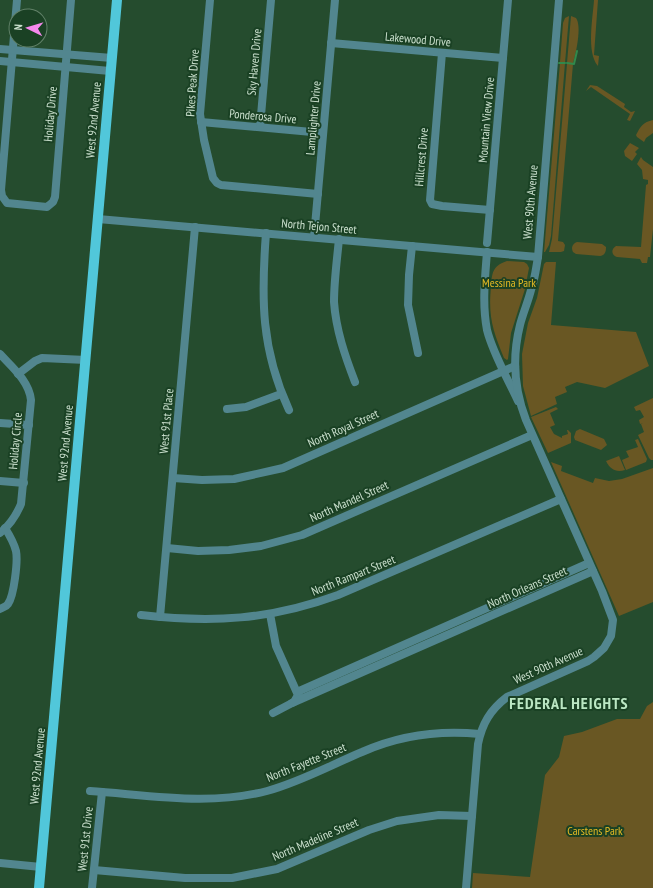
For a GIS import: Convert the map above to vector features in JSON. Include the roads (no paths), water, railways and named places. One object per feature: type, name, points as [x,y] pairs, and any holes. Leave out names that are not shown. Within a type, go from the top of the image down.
[{"type":"main road","name":"West 92nd Avenue","points":[[39,888],[117,0]]},
{"type":"street","points":[[12,62],[17,0]]},
{"type":"street","name":"Holiday Drive","points":[[12,62],[1,190],[2,196],[7,203],[47,207],[53,202],[55,197],[71,0]]},
{"type":"street","name":"Pikes Peak Drive","points":[[210,0],[200,122],[211,176],[221,185],[318,194]]},
{"type":"street","name":"Sky Haven Drive","points":[[260,127],[271,0]]},
{"type":"street","name":"Lamplighter Drive","points":[[314,237],[335,0]]},
{"type":"street","name":"Mountain View Drive","points":[[487,243],[508,0]]},
{"type":"street","name":"West 90th Avenue","points":[[520,404],[515,366],[519,332],[534,279],[538,257],[559,0]]},
{"type":"street","name":"Lakewood Drive","points":[[331,43],[503,58]]},
{"type":"street","points":[[0,49],[112,58]]},
{"type":"street","name":"Hillcrest Drive","points":[[442,53],[430,200],[432,204],[442,206],[490,210]]},
{"type":"street","points":[[0,61],[110,71]]},
{"type":"street","name":"Ponderosa Drive","points":[[200,122],[323,133]]},
{"type":"street","name":"North Tejon Street","points":[[98,218],[538,257]]},
{"type":"street","name":"West 91st Place","points":[[160,617],[195,227]]},
{"type":"street","points":[[266,233],[262,294],[264,328],[270,360],[281,394],[289,410]]},
{"type":"street","points":[[338,239],[334,287],[336,314],[343,349],[355,382]]},
{"type":"street","points":[[412,246],[408,305],[418,353]]},
{"type":"street","name":"West 90th Avenue","points":[[466,888],[478,744],[486,719],[507,697],[594,657],[604,648],[611,636],[613,620],[532,435],[520,404],[491,343],[485,314],[484,296],[487,252]]},
{"type":"street","name":"Holiday Circle","points":[[0,354],[18,374],[30,393],[29,426],[21,504],[16,516],[3,531]]},
{"type":"street","points":[[18,374],[35,361],[42,358],[86,360]]},
{"type":"street","name":"North Royal Street","points":[[173,478],[202,480],[234,479],[283,468],[515,366]]},
{"type":"street","points":[[227,409],[246,407],[281,394]]},
{"type":"street","points":[[0,423],[29,426]]},
{"type":"street","name":"North Mandel Street","points":[[167,548],[198,551],[230,550],[261,546],[302,535],[532,435]]},
{"type":"street","points":[[0,481],[24,483]]},
{"type":"street","name":"North Rampart Street","points":[[141,615],[216,620],[270,614],[305,606],[338,595],[561,499]]},
{"type":"street","points":[[0,609],[6,606],[10,600],[17,561],[13,542],[3,531]]},
{"type":"street","name":"North Orleans Street","points":[[297,692],[387,657],[591,567]]},
{"type":"street","points":[[270,614],[276,646],[297,692],[297,699],[292,704]]},
{"type":"street","name":"North Orleans Street","points":[[273,713],[387,657]]},
{"type":"street","name":"North Fayette Street","points":[[90,791],[186,799],[220,799],[243,796],[266,791],[293,782],[362,752],[399,739],[440,732],[480,734]]},
{"type":"street","name":"West 91st Drive","points":[[92,888],[102,792]]},
{"type":"street","name":"North Madeline Street","points":[[94,870],[185,878],[232,878],[277,869],[369,830],[397,821],[439,815],[472,816]]},
{"type":"street","points":[[0,863],[41,866]]},
{"type":"waterway","points":[[567,63],[574,64],[577,51]]},
{"type":"waterway","points":[[559,63],[565,63]]},
{"type":"district","name":"FEDERAL HEIGHTS","points":[[569,703]]},
{"type":"park label","name":"Messina Park","points":[[509,282]]},
{"type":"park label","name":"Carstens Park","points":[[595,830]]}]
